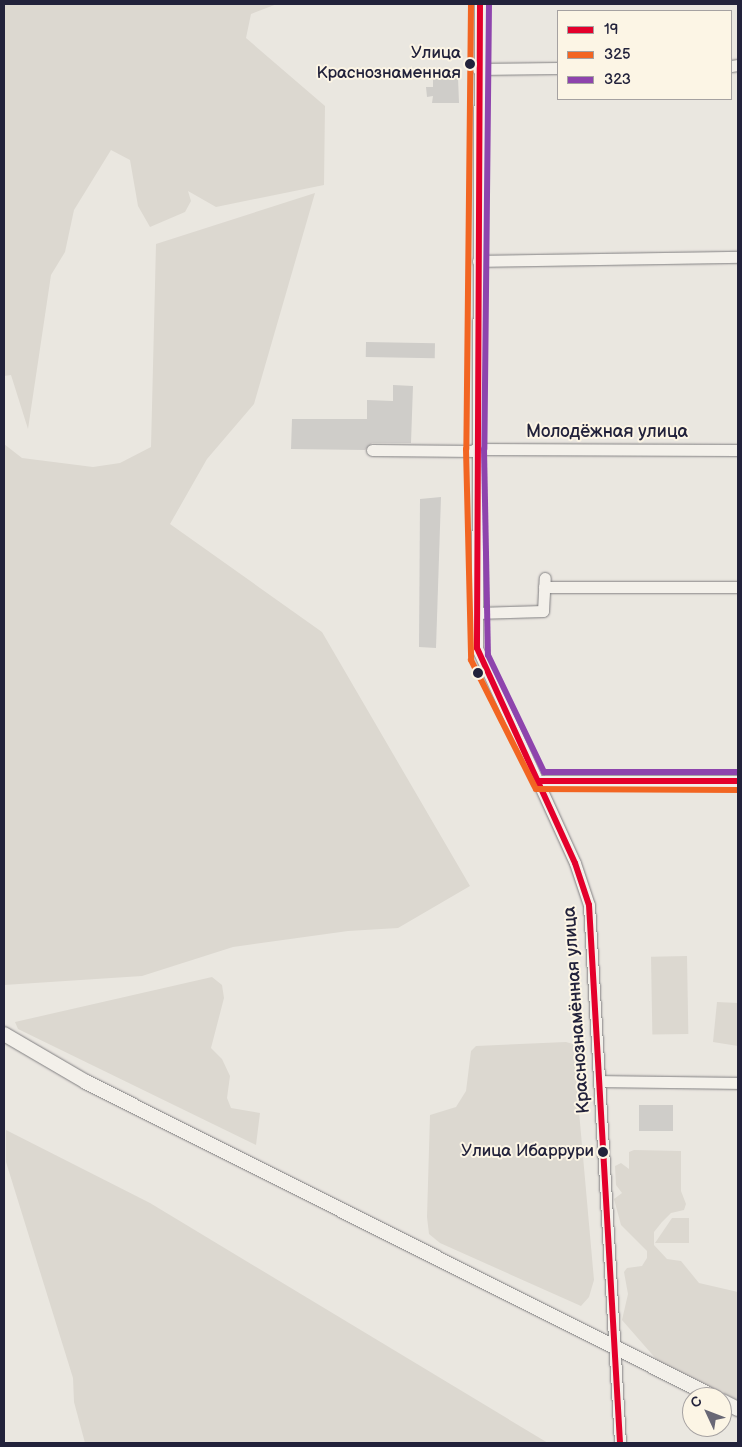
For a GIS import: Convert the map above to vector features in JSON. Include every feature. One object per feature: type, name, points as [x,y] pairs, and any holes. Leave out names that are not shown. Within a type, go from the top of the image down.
[{"type":"main road","points":[[4,1034],[86,1082],[695,1387]]},
{"type":"street","name":"Краснознамённая улица","points":[[480,4],[476,450],[476,613],[480,657],[539,781],[589,904],[617,1347],[620,1443]]},
{"type":"street","points":[[478,69],[557,68]]},
{"type":"street","points":[[478,261],[738,257]]},
{"type":"street","name":"Молодёжная улица","points":[[372,450],[738,450]]},
{"type":"street","points":[[476,613],[543,611],[544,582],[738,587]]},
{"type":"street","points":[[539,781],[738,781]]},
{"type":"street","points":[[600,1081],[738,1083]]},
{"type":"shaded area","points":[[4,4],[277,4],[251,14],[246,38],[325,106],[324,185],[216,207],[188,191],[191,201],[185,212],[150,227],[138,206],[130,160],[111,150],[74,210],[65,252],[51,275],[28,429],[11,375],[4,376]]},
{"type":"shaded area","points":[[315,193],[254,404],[207,459],[170,524],[322,632],[470,886],[398,928],[348,931],[233,947],[142,976],[4,985],[4,444],[22,458],[93,467],[120,463],[151,447],[156,244]]},
{"type":"shaded area","points":[[687,956],[688,1034],[652,1035],[651,957]]},
{"type":"shaded area","points":[[212,977],[222,985],[224,998],[211,1048],[222,1059],[230,1076],[227,1098],[231,1108],[260,1113],[256,1145],[18,1029],[15,1022]]},
{"type":"shaded area","points":[[717,1002],[738,1003],[738,1046],[713,1042]]},
{"type":"shaded area","points":[[566,1042],[573,1044],[594,1280],[589,1297],[581,1306],[440,1243],[429,1234],[427,1217],[430,1115],[456,1107],[466,1091],[471,1051],[476,1046]]},
{"type":"shaded area","points":[[6,1130],[150,1203],[548,1443],[85,1443],[74,1402],[73,1378],[6,1162]]},
{"type":"shaded area","points":[[634,1150],[681,1151],[681,1191],[686,1204],[684,1210],[671,1213],[654,1232],[654,1245],[667,1259],[681,1261],[699,1283],[738,1292],[738,1400],[732,1397],[732,1387],[712,1387],[657,1360],[622,1320],[628,1294],[624,1272],[627,1268],[642,1266],[647,1258],[647,1251],[621,1225],[614,1199],[622,1193],[616,1185],[615,1166],[621,1163],[629,1169],[629,1152]]},
{"type":"shaded area","points":[[672,1218],[689,1218],[689,1243],[655,1243]]},
{"type":"building","points":[[433,77],[458,77],[459,103],[432,103],[433,96],[427,97],[426,87],[433,87]]},
{"type":"building","points":[[366,342],[435,343],[435,358],[366,357]]},
{"type":"building","points":[[393,385],[413,386],[411,443],[372,443],[365,450],[291,449],[292,419],[367,419],[367,400],[393,401]]},
{"type":"building","points":[[441,497],[436,648],[419,647],[420,499]]},
{"type":"building","points":[[639,1105],[673,1105],[673,1131],[639,1131]]},
{"type":"transit line","name":"325","points":[[471,4],[466,449],[471,660],[536,789],[738,790]]},
{"type":"transit line","name":"19","points":[[480,4],[477,648],[575,863],[589,905],[620,1443]]},
{"type":"transit line","name":"323","points":[[489,4],[484,449],[488,655],[544,772],[738,772]]},
{"type":"transit line","name":"19","points":[[539,781],[738,781]]},
{"type":"place","name":"Улица Краснознаменная","points":[[470,64]]},
{"type":"place","name":"Улица Ибаррури","points":[[603,1152]]}]
